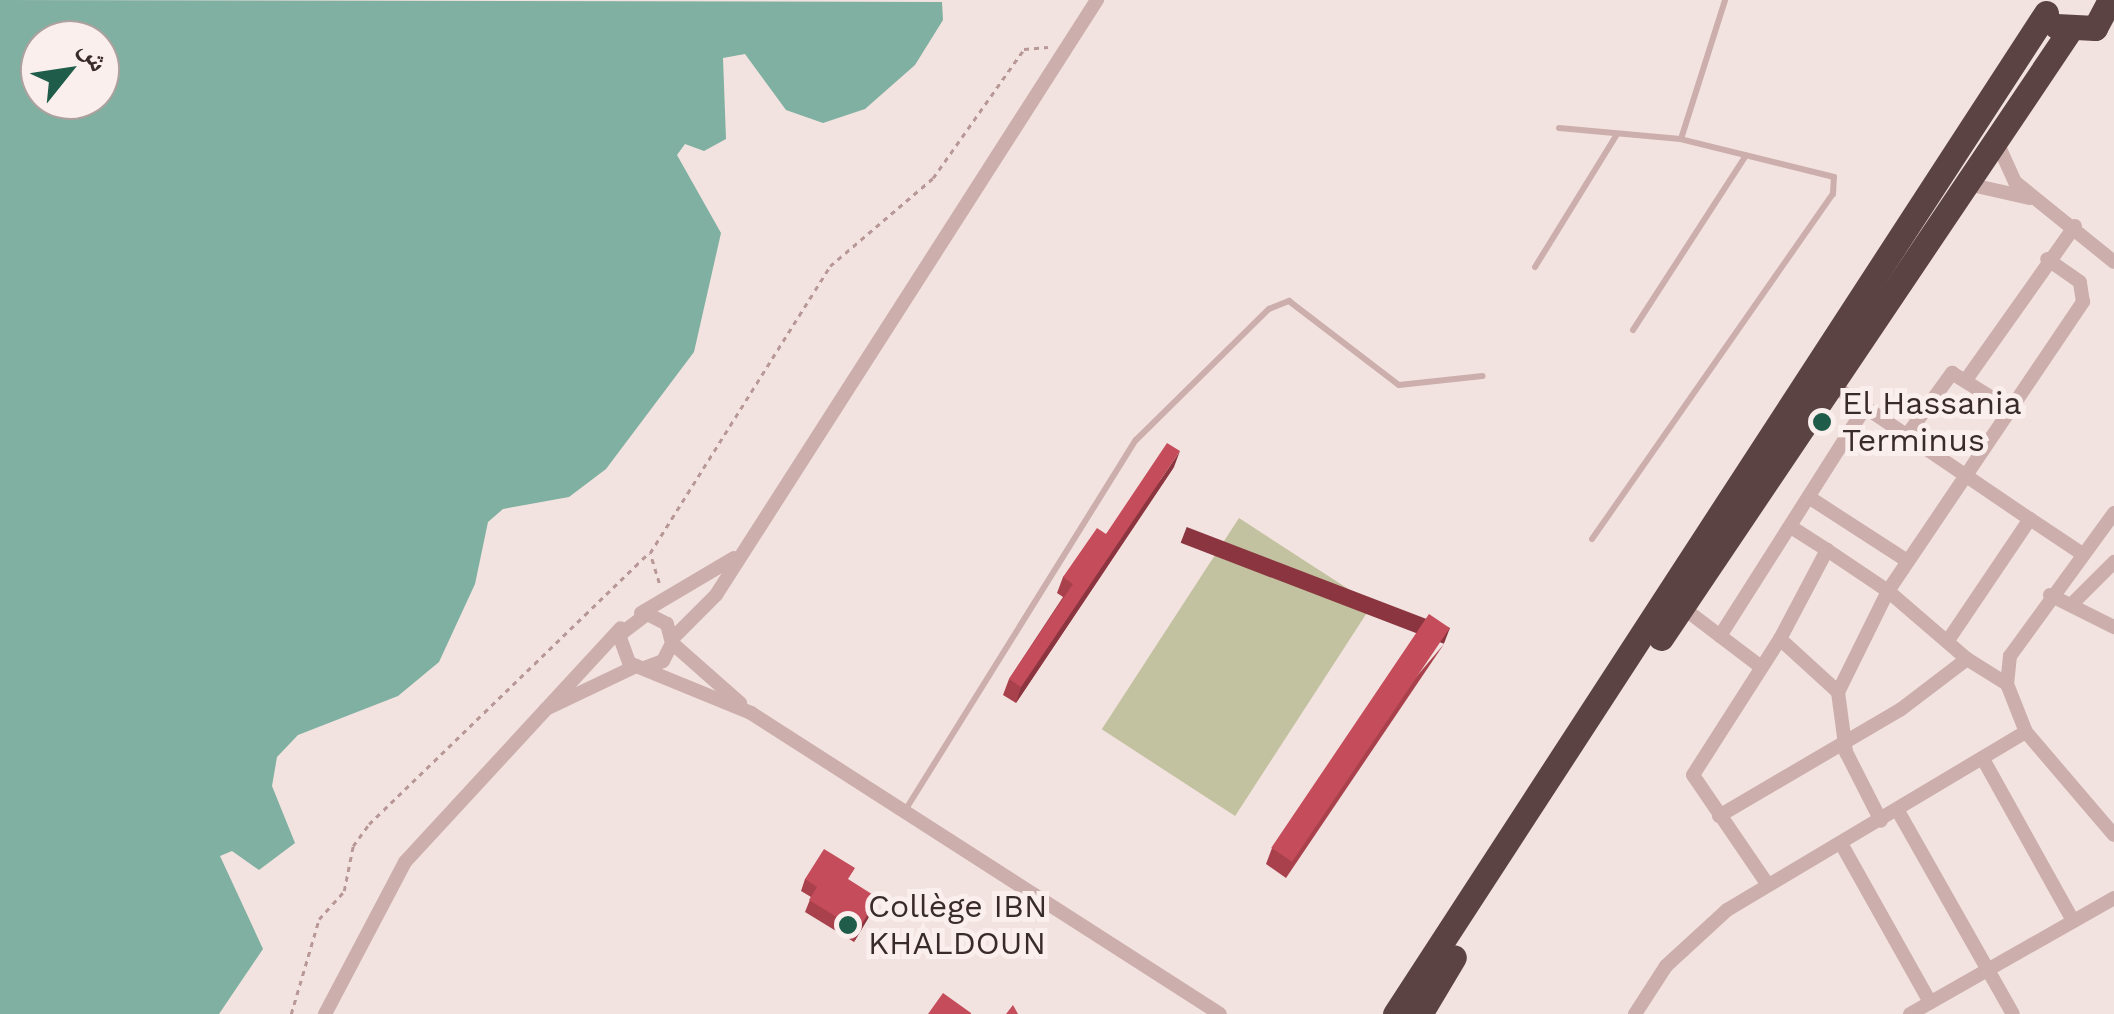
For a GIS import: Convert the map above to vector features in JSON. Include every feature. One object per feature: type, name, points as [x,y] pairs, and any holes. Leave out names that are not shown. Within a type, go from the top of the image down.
[{"type":"highway","points":[[1420,1014],[1962,182],[2068,32],[2095,28],[2110,0]]},
{"type":"highway","points":[[1395,1014],[2040,5],[2068,32]]},
{"type":"street","points":[[542,712],[640,667],[663,662],[672,641],[706,609],[1058,52],[1097,0]]},
{"type":"street","points":[[1995,138],[2031,198]]},
{"type":"street","points":[[1962,182],[2031,198],[2076,226],[2114,262]]},
{"type":"street","points":[[1968,376],[2047,259],[2076,226]]},
{"type":"street","points":[[1881,821],[1845,740],[1838,692],[1906,560],[1962,472],[2083,302],[2080,282],[2047,259]]},
{"type":"street","points":[[1907,435],[1944,378],[1968,376],[2008,408]]},
{"type":"street","points":[[1830,384],[2081,553]]},
{"type":"street","points":[[1720,636],[1864,408]]},
{"type":"street","points":[[1810,498],[1906,560]]},
{"type":"street","points":[[2114,513],[2050,595],[2010,656],[2007,684],[2026,732],[2114,835]]},
{"type":"street","points":[[1947,642],[2030,519]]},
{"type":"street","points":[[1791,528],[1888,592],[1967,659],[2007,684]]},
{"type":"street","points":[[1768,885],[1693,774],[1780,639],[1827,550]]},
{"type":"street","points":[[325,1014],[405,862],[621,628],[735,558]]},
{"type":"street","points":[[2071,605],[2114,562]]},
{"type":"street","points":[[2050,595],[2114,627]]},
{"type":"street","points":[[1682,607],[1761,667]]},
{"type":"street","points":[[639,614],[662,619],[672,641],[751,713]]},
{"type":"street","points":[[621,628],[620,650],[640,667],[751,713],[1220,1014]]},
{"type":"street","points":[[1780,639],[1838,692]]},
{"type":"street","points":[[1719,816],[1845,740],[1967,659]]},
{"type":"street","points":[[1635,1014],[1694,937],[1768,885],[1843,847],[2026,732]]},
{"type":"street","points":[[1983,759],[2074,921]]},
{"type":"street","points":[[1898,811],[2014,1014]]},
{"type":"street","points":[[1843,847],[1930,1002]]},
{"type":"street","points":[[1910,1014],[2114,898]]},
{"type":"lane","points":[[1681,139],[1725,0]]},
{"type":"lane","points":[[1558,128],[1681,139],[1834,177],[1833,194],[1592,539]]},
{"type":"lane","points":[[1535,267],[1617,134]]},
{"type":"lane","points":[[1633,330],[1746,155]]},
{"type":"lane","points":[[906,809],[1136,440],[1269,309],[1288,302],[1399,385],[1483,376]]},
{"type":"path","points":[[290,1014],[319,920],[344,891],[369,824],[650,552],[830,266],[932,178],[1024,48],[1039,42],[1058,52]]},
{"type":"path","points":[[650,552],[662,590]]},
{"type":"shaded area","points":[[0,0],[942,2],[943,20],[915,65],[865,109],[823,123],[786,110],[745,54],[723,58],[726,139],[704,151],[685,144],[677,155],[721,233],[694,352],[606,469],[569,497],[503,509],[488,522],[475,584],[439,662],[398,696],[298,735],[277,757],[272,786],[295,843],[259,870],[232,851],[220,856],[263,949],[219,1014],[0,1014]]},
{"type":"shaded area","points":[[1239,518],[1372,605],[1235,816],[1102,729]]},
{"type":"building","points":[[1167,443],[1180,451],[1021,687],[1009,679],[1073,584],[1063,577],[1097,528],[1106,534]]},
{"type":"building","points":[[1429,614],[1450,628],[1292,862],[1271,848]]},
{"type":"building","points":[[824,849],[855,868],[848,879],[878,898],[858,930],[809,900],[817,887],[805,879]]},
{"type":"building","points":[[943,993],[971,1013],[971,1014],[928,1014]]},
{"type":"place","name":"El Hassania Terminus","points":[[1822,422]]},
{"type":"place","name":"Collège IBN KHALDOUN","points":[[848,925]]}]
